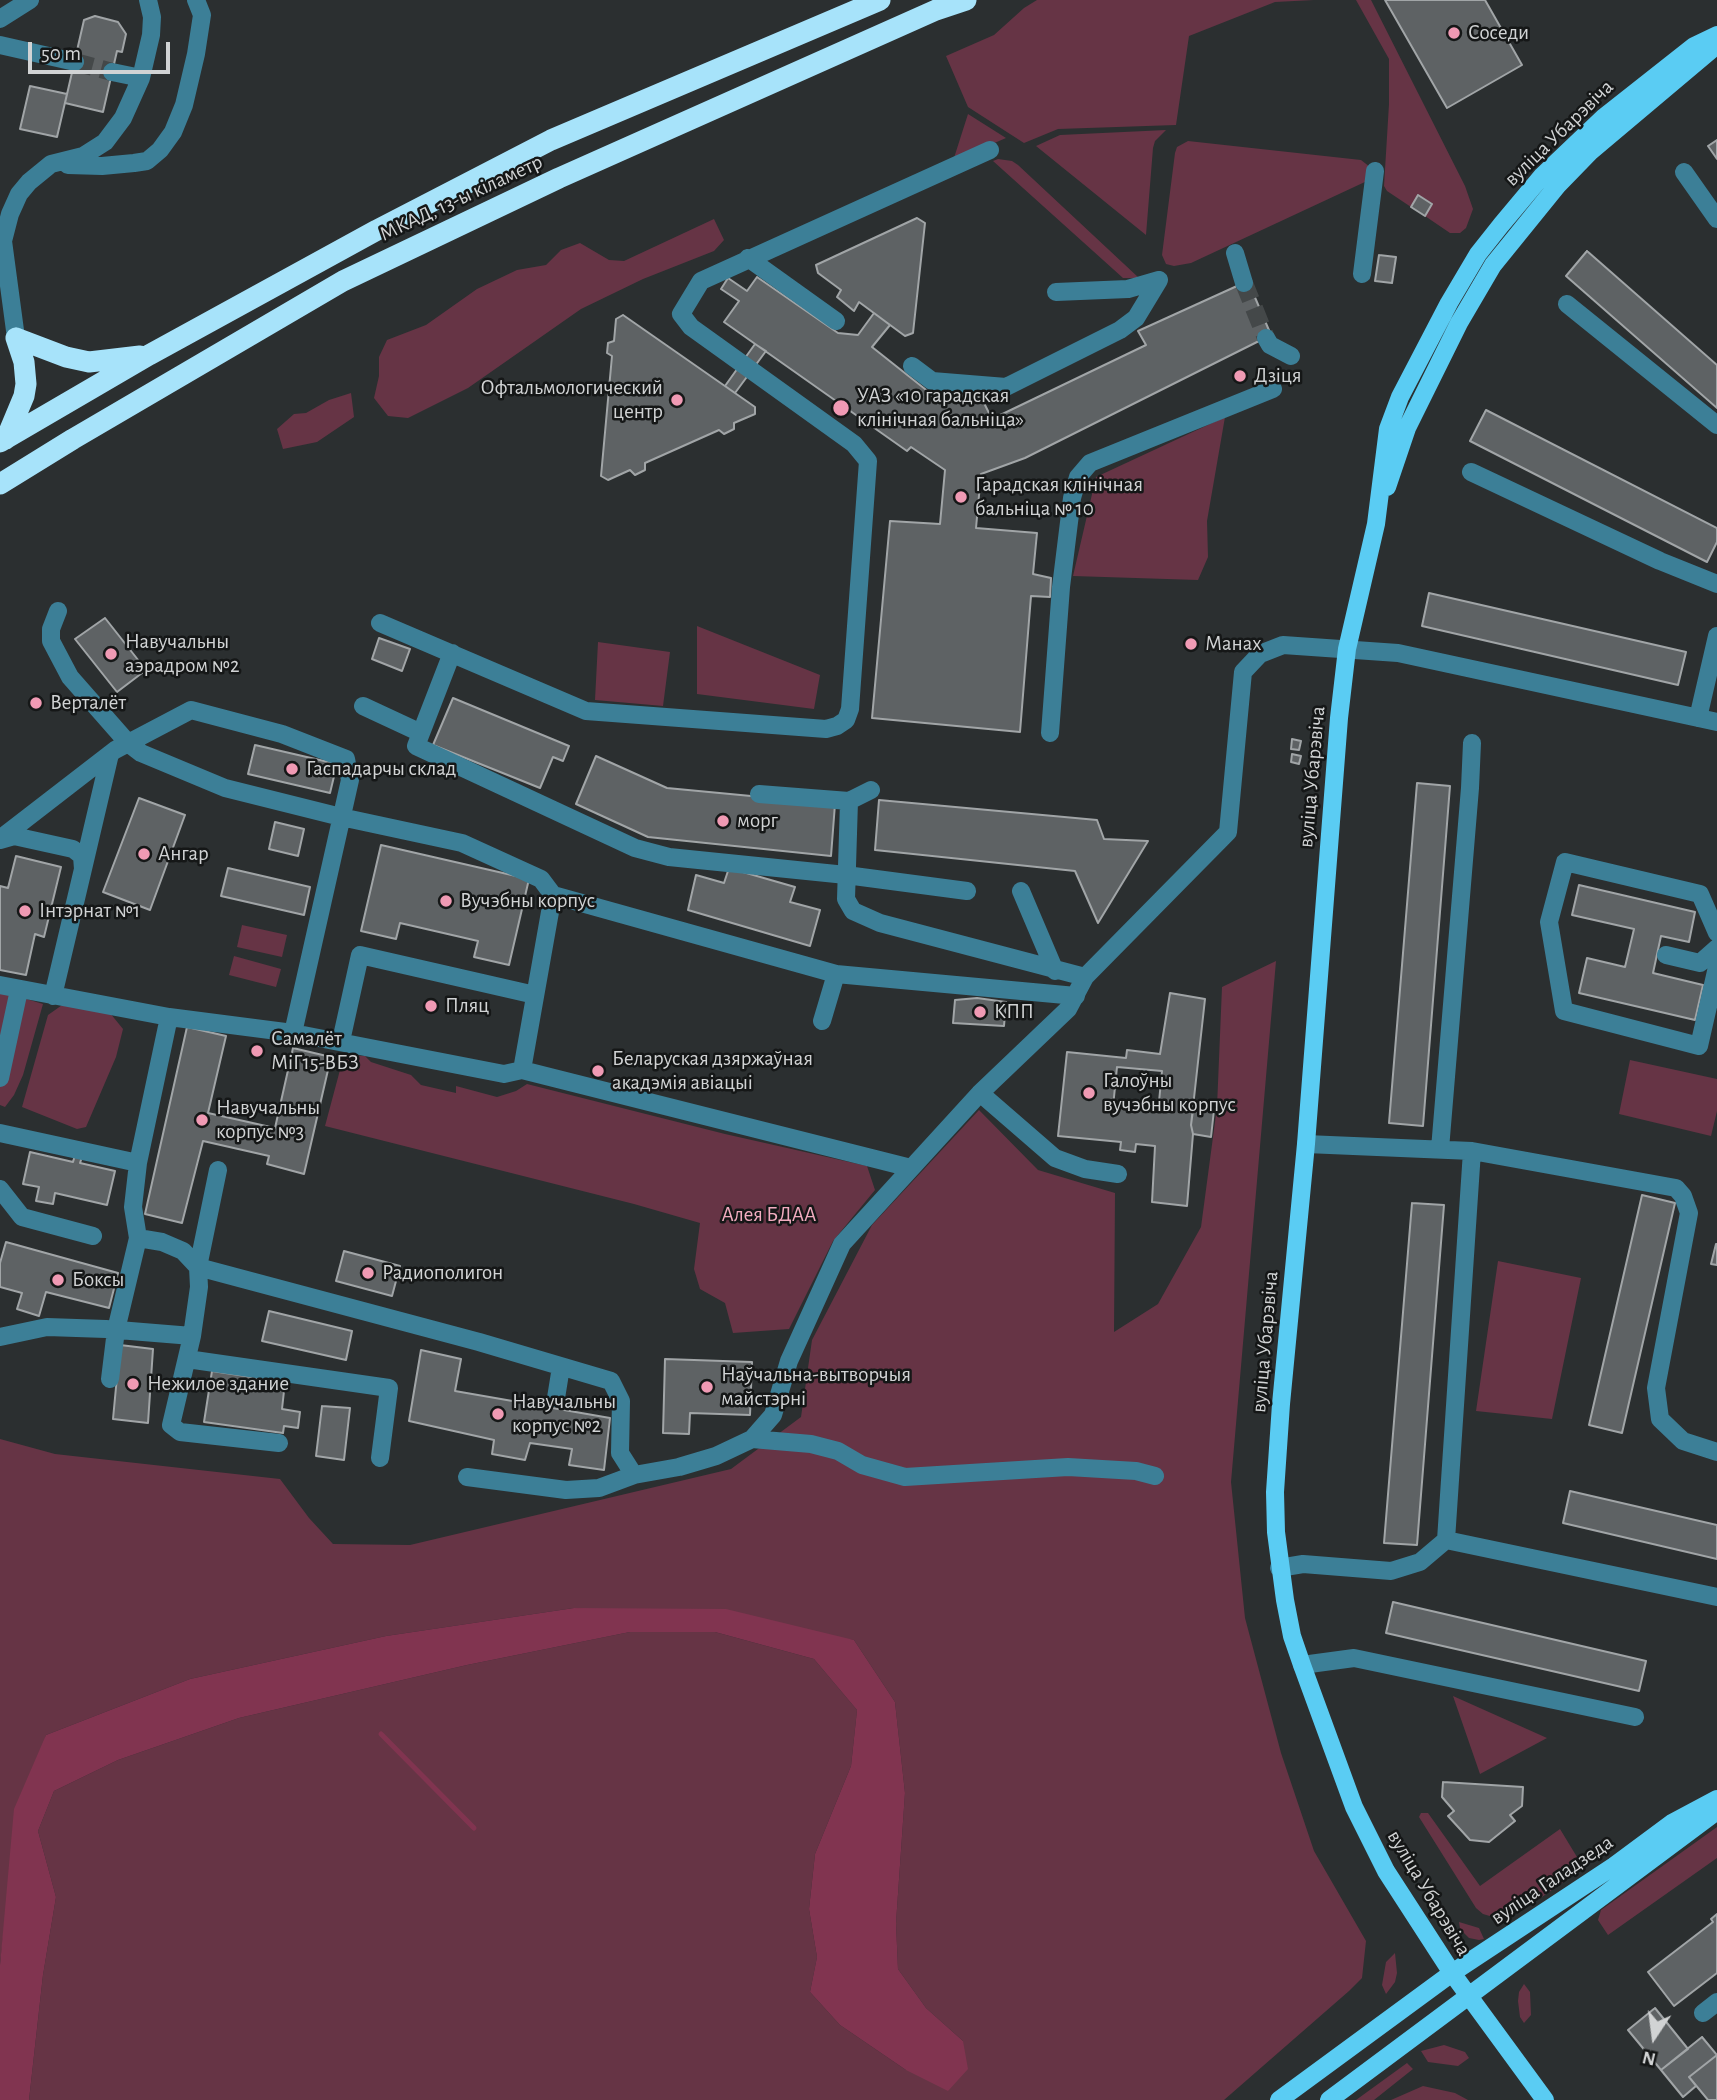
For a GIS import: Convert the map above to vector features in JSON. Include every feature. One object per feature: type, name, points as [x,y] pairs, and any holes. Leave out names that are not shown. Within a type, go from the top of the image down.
[{"type":"highway","name":"МКАД, 13-ы кіламетр","points":[[3,440],[149,355],[377,230],[551,140],[880,0]]},
{"type":"highway","name":"МКАД, 13-ы кіламетр","points":[[0,484],[343,281],[559,178],[936,10],[966,0]]},
{"type":"highway","points":[[8,334],[66,357],[89,362],[149,355]]},
{"type":"highway","points":[[3,440],[24,396],[26,384],[24,362],[8,334]]},
{"type":"main road","name":"вуліца Убарэвіча","points":[[1376,524],[1388,429],[1434,332],[1478,254],[1542,176],[1604,117],[1694,46],[1717,35]]},
{"type":"main road","name":"вуліца Убарэвіча","points":[[1545,2100],[1452,1973],[1386,1871],[1354,1807],[1302,1665],[1292,1636],[1279,1569],[1275,1492],[1306,1144],[1334,772],[1347,649],[1376,524],[1407,428],[1459,323],[1493,265],[1557,186],[1591,150],[1717,45]]},
{"type":"main road","name":"вуліца Галадзеда","points":[[1279,2100],[1452,1973],[1614,1866],[1672,1823],[1717,1799]]},
{"type":"main road","name":"вуліца Галадзеда","points":[[1329,2100],[1717,1811]]},
{"type":"street","points":[[0,19],[30,0]]},
{"type":"street","points":[[8,334],[4,241],[10,214],[19,194],[29,181],[51,164],[83,156],[104,142],[123,118],[141,78],[151,35],[152,17],[148,0]]},
{"type":"street","points":[[51,164],[102,166],[134,163],[147,160],[160,150],[173,132],[187,93],[202,15],[197,0]]},
{"type":"street","points":[[0,45],[75,62]]},
{"type":"street","points":[[112,72],[141,78]]},
{"type":"street","points":[[380,623],[586,710],[826,729],[846,720],[850,709],[868,461],[854,444],[691,327],[681,314],[701,281],[990,150]]},
{"type":"street","points":[[1362,274],[1375,171]]},
{"type":"street","points":[[1684,172],[1717,219]]},
{"type":"street","points":[[1236,253],[1244,283]]},
{"type":"street","points":[[748,258],[836,321]]},
{"type":"street","points":[[912,366],[932,381],[1006,387],[1120,330],[1136,318],[1159,280],[1128,289],[1056,292]]},
{"type":"street","points":[[1567,304],[1717,425]]},
{"type":"street","points":[[1266,338],[1270,345],[1291,356]]},
{"type":"street","points":[[1049,733],[1060,587],[1072,498],[1078,477],[1090,463],[1273,389]]},
{"type":"street","points":[[1471,472],[1660,561],[1717,584]]},
{"type":"street","points":[[58,611],[51,629],[51,641],[78,687],[128,743],[141,753],[225,788],[462,843],[541,879],[553,895],[836,974],[1076,996]]},
{"type":"street","points":[[1698,718],[1717,636]]},
{"type":"street","points":[[467,1477],[566,1490],[599,1488],[634,1475],[679,1467],[752,1439],[773,1415],[789,1361],[842,1244],[980,1093],[1068,1009],[1085,977],[1228,832],[1243,672],[1261,654],[1283,645],[1398,653],[1717,722]]},
{"type":"street","points":[[452,653],[416,746],[635,848],[669,857],[846,875],[967,891]]},
{"type":"street","points":[[363,706],[421,733]]},
{"type":"street","points":[[0,839],[110,754],[191,710],[282,734],[346,759],[349,780],[293,1033]]},
{"type":"street","points":[[1440,1149],[1472,743]]},
{"type":"street","points":[[53,996],[110,754]]},
{"type":"street","points":[[759,794],[849,801],[871,789]]},
{"type":"street","points":[[849,801],[846,899],[853,911],[880,923],[1085,977]]},
{"type":"street","points":[[0,839],[14,836],[73,849],[82,856],[83,869]]},
{"type":"street","points":[[1717,933],[1700,894],[1565,862],[1549,922],[1564,1012],[1699,1046],[1717,967]]},
{"type":"street","points":[[1021,891],[1055,971]]},
{"type":"street","points":[[522,1070],[553,895]]},
{"type":"street","points":[[1666,955],[1700,963],[1717,948]]},
{"type":"street","points":[[341,1041],[360,955],[536,995]]},
{"type":"street","points":[[822,1021],[836,974]]},
{"type":"street","points":[[0,985],[169,1017],[341,1041],[504,1074],[522,1070],[911,1168]]},
{"type":"street","points":[[0,1079],[19,990]]},
{"type":"street","points":[[110,1379],[116,1329],[138,1238],[133,1207],[138,1163],[169,1017]]},
{"type":"street","points":[[980,1093],[1055,1158],[1085,1169],[1118,1174]]},
{"type":"street","points":[[0,1133],[138,1163]]},
{"type":"street","points":[[1306,1144],[1472,1151],[1676,1188],[1683,1196],[1689,1213],[1656,1388],[1660,1419],[1682,1441],[1717,1452]]},
{"type":"street","points":[[1279,1569],[1303,1564],[1391,1571],[1420,1562],[1447,1540],[1472,1151]]},
{"type":"street","points":[[218,1170],[198,1267],[199,1287],[192,1336],[171,1424],[180,1432],[279,1443]]},
{"type":"street","points":[[0,1189],[22,1217],[93,1236]]},
{"type":"street","points":[[138,1238],[162,1242],[183,1251],[198,1267],[611,1381],[621,1401],[620,1452],[599,1488]]},
{"type":"street","points":[[0,1338],[47,1327],[116,1329],[192,1336]]},
{"type":"street","points":[[187,1359],[389,1388],[380,1458]]},
{"type":"street","points":[[556,1398],[561,1367]]},
{"type":"street","points":[[752,1439],[811,1444],[838,1451],[862,1465],[905,1477],[1068,1467],[1136,1471],[1155,1476]]},
{"type":"street","points":[[620,1452],[634,1475]]},
{"type":"street","points":[[1447,1540],[1717,1597]]},
{"type":"street","points":[[1302,1665],[1354,1657],[1635,1717]]},
{"type":"green space","points":[[1037,0],[1314,0],[1275,2],[1189,36],[1176,125],[1058,129],[1024,143],[968,107],[946,56],[994,35]]},
{"type":"green space","points":[[1356,0],[1371,0],[1465,186],[1473,209],[1466,228],[1460,233],[1450,233],[1425,216],[1432,203],[1418,195],[1411,207],[1387,191],[1384,186],[1389,59]]},
{"type":"green space","points":[[968,114],[1006,138],[953,161]]},
{"type":"green space","points":[[1166,130],[1155,141],[1153,148],[1146,235],[1036,146],[1060,135]]},
{"type":"green space","points":[[1188,141],[1361,160],[1370,167],[1367,181],[1191,263],[1174,266],[1166,264],[1162,255],[1175,153],[1177,147]]},
{"type":"green space","points":[[993,161],[1012,161],[1018,165],[1139,278],[1123,278]]},
{"type":"green space","points":[[714,219],[724,240],[714,251],[643,279],[581,309],[468,388],[408,418],[388,416],[374,398],[379,376],[379,357],[387,340],[426,325],[477,289],[517,270],[546,265],[561,250],[580,243],[609,260],[624,261]]},
{"type":"green space","points":[[351,393],[354,417],[317,442],[283,449],[277,429],[294,414],[306,413],[329,400]]},
{"type":"green space","points":[[1225,417],[1207,521],[1208,557],[1198,580],[1073,576],[1096,477]]},
{"type":"green space","points":[[697,626],[820,675],[814,709],[697,694]]},
{"type":"green space","points":[[598,642],[670,652],[663,706],[595,700]]},
{"type":"green space","points":[[242,925],[287,935],[282,957],[237,947]]},
{"type":"green space","points":[[234,956],[281,969],[276,987],[229,975]]},
{"type":"green space","points":[[1276,961],[1231,1482],[1245,1618],[1281,1753],[1314,1851],[1366,1941],[1362,1978],[1349,1991],[1224,2100],[29,2100],[43,1975],[56,1897],[38,1831],[54,1791],[118,1760],[239,1718],[467,1665],[630,1632],[715,1632],[814,1659],[857,1710],[851,1766],[815,1854],[809,1909],[817,1957],[810,1992],[840,2025],[906,2070],[963,2041],[926,2008],[898,1969],[896,1923],[905,1793],[895,1702],[854,1640],[574,1608],[386,1636],[190,1679],[46,1735],[8,1892],[0,1965],[0,1439],[55,1454],[280,1479],[309,1518],[333,1544],[410,1545],[731,1469],[801,1417],[812,1340],[872,1225],[979,1110],[1038,1170],[1115,1193],[1114,1332],[1158,1304],[1201,1227],[1217,1107],[1222,987]]},
{"type":"green space","points":[[0,991],[43,1004],[23,1075],[5,1107],[0,1105]]},
{"type":"green space","points":[[65,1003],[110,1013],[123,1029],[116,1057],[86,1127],[77,1129],[22,1107],[48,1015]]},
{"type":"green space","name":"Алея БДАА","points":[[344,1055],[365,1056],[371,1062],[411,1075],[421,1085],[456,1093],[456,1086],[497,1097],[527,1084],[725,1134],[867,1166],[875,1190],[833,1241],[789,1329],[733,1333],[725,1303],[700,1289],[694,1269],[700,1223],[325,1126]]},
{"type":"green space","points":[[1630,1060],[1717,1079],[1717,1111],[1711,1136],[1619,1114]]},
{"type":"green space","points":[[1498,1261],[1581,1278],[1552,1419],[1476,1411]]},
{"type":"green space","points":[[1453,1696],[1547,1738],[1480,1774]]},
{"type":"green space","points":[[1421,1813],[1428,1813],[1480,1886],[1560,1829],[1577,1857],[1576,1863],[1572,1873],[1562,1883],[1542,1897],[1510,1913],[1493,1917],[1483,1914],[1476,1908],[1419,1817]]},
{"type":"green space","points":[[1717,1827],[1717,1858],[1608,1935],[1598,1920],[1601,1910]]},
{"type":"green space","points":[[1459,1922],[1479,1928],[1484,1939],[1469,1938],[1460,1929]]},
{"type":"green space","points":[[1395,1953],[1397,1973],[1395,1982],[1386,1994],[1382,1985],[1386,1962]]},
{"type":"green space","points":[[1524,1984],[1530,1992],[1531,2015],[1524,2023],[1520,2017],[1518,2001]]},
{"type":"green space","points":[[1444,2045],[1465,2052],[1469,2058],[1458,2066],[1428,2062],[1421,2051]]},
{"type":"green space","points":[[1407,2063],[1413,2069],[1374,2100],[1356,2100]]},
{"type":"green space","points":[[1423,2086],[1455,2093],[1468,2100],[1391,2100]]},
{"type":"shaded area","points":[[574,1608],[726,1609],[854,1640],[895,1702],[905,1793],[896,1923],[898,1969],[926,2008],[963,2041],[968,2069],[948,2091],[906,2070],[840,2025],[810,1992],[817,1957],[809,1909],[815,1854],[851,1766],[857,1710],[814,1659],[715,1632],[630,1632],[467,1665],[239,1718],[118,1760],[54,1791],[38,1831],[56,1897],[43,1975],[29,2100],[0,2100],[0,1965],[14,1809],[46,1735],[190,1679],[386,1636]]},
{"type":"building","name":"Соседи","points":[[1385,0],[1485,0],[1522,65],[1447,108]]},
{"type":"building","points":[[95,16],[118,22],[126,34],[122,52],[117,51],[103,112],[65,103],[84,20]]},
{"type":"building","points":[[30,86],[67,94],[57,137],[20,129]]},
{"type":"building","points":[[1717,140],[1717,159],[1708,146]]},
{"type":"building","points":[[1418,195],[1432,204],[1425,216],[1411,207]]},
{"type":"building","points":[[917,218],[925,223],[913,333],[905,336],[859,302],[854,311],[837,297],[841,290],[818,273],[816,265]]},
{"type":"building","points":[[1587,251],[1717,365],[1717,408],[1566,276]]},
{"type":"building","points":[[1379,255],[1396,257],[1392,283],[1375,281]]},
{"type":"building","name":"Гарадская клінічная бальніца № 10","points":[[757,277],[838,333],[858,335],[874,313],[890,325],[872,347],[930,393],[981,397],[992,419],[1146,345],[1138,331],[1248,281],[1271,335],[1025,458],[981,474],[976,528],[1037,533],[1033,574],[1051,578],[1050,597],[1031,596],[1020,732],[872,718],[890,521],[940,524],[945,470],[911,447],[907,451],[724,322],[739,301],[721,289],[728,278],[747,291]]},
{"type":"building","name":"Офтальмологический центр","points":[[623,315],[755,407],[755,414],[734,423],[734,429],[724,434],[719,430],[645,463],[645,470],[635,475],[630,470],[608,480],[601,476],[612,356],[607,353],[608,343],[614,341],[616,319]]},
{"type":"building","points":[[755,344],[766,351],[735,393],[725,386]]},
{"type":"building","points":[[1486,410],[1717,528],[1717,542],[1707,562],[1470,441]]},
{"type":"building","points":[[1429,593],[1686,652],[1678,685],[1422,626]]},
{"type":"building","name":"Навучальны аэрадром №2","points":[[105,618],[146,670],[117,692],[75,639]]},
{"type":"building","points":[[379,638],[410,649],[402,671],[372,659]]},
{"type":"building","points":[[453,698],[569,746],[563,761],[553,757],[540,788],[433,745]]},
{"type":"building","points":[[1292,739],[1301,741],[1299,750],[1291,749]]},
{"type":"building","name":"Гаспадарчы склад","points":[[255,745],[337,764],[330,793],[248,774]]},
{"type":"building","points":[[1292,754],[1301,756],[1299,764],[1291,762]]},
{"type":"building","name":"морг","points":[[596,756],[667,788],[835,804],[831,856],[648,837],[576,804]]},
{"type":"building","points":[[1417,783],[1450,786],[1423,1126],[1389,1123]]},
{"type":"building","name":"Ангар","points":[[139,798],[185,815],[150,910],[103,892]]},
{"type":"building","points":[[879,800],[1097,820],[1104,839],[1148,841],[1098,923],[1075,871],[875,850]]},
{"type":"building","points":[[275,822],[304,829],[298,856],[269,849]]},
{"type":"building","name":"Вучэбны корпус","points":[[381,845],[529,879],[509,965],[474,957],[478,941],[400,923],[396,939],[361,931]]},
{"type":"building","name":"Інтэрнат №1","points":[[16,856],[61,867],[44,937],[35,934],[26,975],[0,970],[0,886],[8,888]]},
{"type":"building","name":"Ангар","points":[[228,868],[310,887],[304,915],[221,896]]},
{"type":"building","points":[[729,868],[795,887],[790,902],[820,910],[810,946],[688,910],[696,875],[724,883]]},
{"type":"building","points":[[1579,885],[1695,912],[1689,942],[1661,936],[1653,973],[1703,985],[1695,1020],[1579,993],[1587,958],[1625,967],[1634,929],[1572,915]]},
{"type":"building","name":"Галоўны вучэбны корпус","points":[[1170,993],[1205,999],[1191,1125],[1193,1134],[1187,1206],[1152,1202],[1155,1146],[1136,1144],[1135,1152],[1120,1150],[1121,1142],[1058,1136],[1067,1052],[1126,1058],[1127,1050],[1160,1054]],"holes":[[[1117,1067],[1162,1071],[1158,1112],[1113,1107]]]},
{"type":"building","name":"КПП","points":[[977,998],[1006,1002],[1004,1026],[953,1023],[955,1000]]},
{"type":"building","name":"Навучальны корпус №3","points":[[187,1027],[226,1036],[208,1113],[275,1128],[293,1048],[331,1057],[304,1174],[267,1164],[269,1156],[203,1141],[182,1223],[145,1214]]},
{"type":"building","points":[[1193,1110],[1214,1110],[1211,1137],[1193,1134]]},
{"type":"building","points":[[30,1152],[73,1162],[75,1155],[82,1157],[80,1163],[115,1171],[107,1205],[55,1193],[53,1204],[36,1201],[39,1187],[23,1184]]},
{"type":"building","points":[[1642,1195],[1675,1203],[1622,1433],[1589,1425]]},
{"type":"building","points":[[1412,1203],[1444,1205],[1417,1545],[1384,1543]]},
{"type":"building","name":"Боксы","points":[[6,1242],[118,1273],[109,1308],[46,1292],[39,1316],[17,1309],[22,1293],[0,1287],[0,1263]]},
{"type":"building","points":[[1717,1244],[1717,1265],[1711,1264]]},
{"type":"building","name":"Радиополигон","points":[[344,1251],[400,1266],[392,1296],[336,1281]]},
{"type":"building","points":[[269,1311],[352,1331],[346,1360],[262,1341]]},
{"type":"building","name":"Нежилое здание","points":[[120,1345],[153,1349],[148,1423],[113,1419]]},
{"type":"building","name":"Навучальны корпус №2","points":[[421,1350],[461,1359],[455,1391],[610,1418],[604,1470],[569,1465],[572,1449],[530,1443],[525,1460],[492,1454],[494,1440],[409,1421]]},
{"type":"building","name":"Наўчальна-вытворчыя майстэрні","points":[[665,1359],[752,1362],[750,1415],[690,1413],[689,1434],[663,1433]]},
{"type":"building","points":[[212,1371],[285,1382],[282,1409],[300,1412],[298,1428],[284,1426],[283,1433],[204,1422]]},
{"type":"building","points":[[322,1406],[350,1408],[344,1460],[316,1456]]},
{"type":"building","points":[[1570,1491],[1717,1525],[1717,1559],[1563,1523]]},
{"type":"building","points":[[1393,1602],[1646,1661],[1639,1691],[1386,1633]]},
{"type":"building","points":[[1443,1782],[1523,1787],[1522,1806],[1510,1815],[1515,1821],[1489,1842],[1470,1840],[1448,1816],[1454,1811],[1442,1797]]},
{"type":"building","points":[[1717,1914],[1717,1973],[1674,2006],[1648,1972],[1713,1922],[1711,1919]]},
{"type":"building","points":[[1655,2008],[1688,2049],[1661,2070],[1628,2030]]},
{"type":"building","points":[[1702,2037],[1717,2055],[1689,2077],[1696,2086],[1683,2097],[1661,2070]]},
{"type":"building","points":[[1717,2055],[1717,2100],[1708,2100],[1689,2077]]},
{"type":"waterway","points":[[381,1734],[474,1828]]},
{"type":"tunnel","points":[[75,62],[112,72]]},
{"type":"tunnel","points":[[1244,283],[1266,338]]},
{"type":"place","name":"Соседи","points":[[1454,33]]},
{"type":"place","name":"Дзіця","points":[[1240,376]]},
{"type":"place","name":"Офтальмологический центр","points":[[677,400]]},
{"type":"place","name":"УАЗ «10 гарадская клінічная бальніца»","points":[[841,408]]},
{"type":"place","name":"Гарадская клінічная бальніца № 10","points":[[961,497]]},
{"type":"place","name":"Манах","points":[[1191,644]]},
{"type":"place","name":"Навучальны аэрадром №2","points":[[111,654]]},
{"type":"place","name":"Верталёт","points":[[36,703]]},
{"type":"place","name":"Гаспадарчы склад","points":[[292,769]]},
{"type":"place","name":"морг","points":[[723,821]]},
{"type":"place","name":"Ангар","points":[[144,854]]},
{"type":"place","name":"Вучэбны корпус","points":[[446,901]]},
{"type":"place","name":"Інтэрнат №1","points":[[25,911]]},
{"type":"place","name":"Пляц","points":[[431,1006]]},
{"type":"place","name":"КПП","points":[[980,1012]]},
{"type":"place","name":"Самалёт МіГ15-ВБЗ","points":[[257,1051]]},
{"type":"place","name":"Беларуская дзяржаўная акадэмія авіацыі","points":[[598,1071]]},
{"type":"place","name":"Галоўны вучэбны корпус","points":[[1089,1093]]},
{"type":"place","name":"Навучальны корпус №3","points":[[202,1120]]},
{"type":"place","name":"Радиополигон","points":[[368,1273]]},
{"type":"place","name":"Боксы","points":[[58,1280]]},
{"type":"place","name":"Нежилое здание","points":[[133,1384]]},
{"type":"place","name":"Наўчальна-вытворчыя майстэрні","points":[[707,1387]]},
{"type":"place","name":"Навучальны корпус №2","points":[[498,1414]]}]
